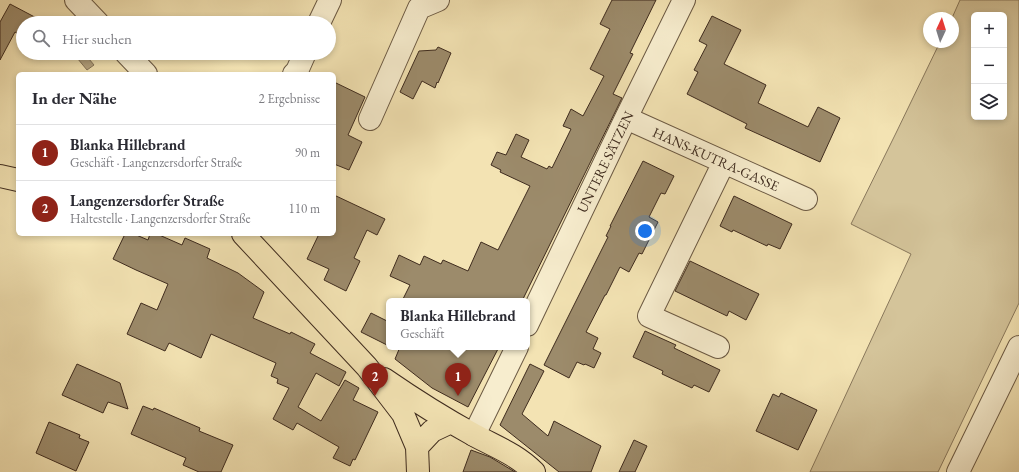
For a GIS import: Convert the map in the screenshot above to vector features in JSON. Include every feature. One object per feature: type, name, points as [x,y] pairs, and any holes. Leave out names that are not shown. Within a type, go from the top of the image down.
[{"type":"main road","points":[[0,176],[16,180]]},
{"type":"main road","points":[[245,236],[367,367],[403,414],[417,448],[418,472]]},
{"type":"main road","points":[[367,367],[409,396],[451,422],[506,450],[534,472]]},
{"type":"main road","points":[[417,448],[432,431],[451,422]]},
{"type":"street","points":[[76,0],[91,16]]},
{"type":"street","points":[[322,16],[330,0]]},
{"type":"street","name":"UNTERE SÄTZEN","points":[[530,319],[684,0]]},
{"type":"street","points":[[370,119],[423,3]]},
{"type":"street","points":[[133,60],[144,72]]},
{"type":"street","points":[[296,72],[302,60]]},
{"type":"street","name":"HANS-KUTRA-GASSE","points":[[626,118],[806,199]]},
{"type":"street","points":[[718,347],[649,316],[724,162]]},
{"type":"street","points":[[958,472],[1019,347]]},
{"type":"street","points":[[474,435],[515,350]]},
{"type":"shaded area","points":[[960,0],[1019,0],[1019,303],[938,472],[810,472],[911,254],[851,224],[937,48],[959,48],[959,12],[955,12]]},
{"type":"shaded area","points":[[79,60],[90,60],[94,65],[87,70]]},
{"type":"building","points":[[612,0],[656,0],[630,53],[633,54],[613,94],[622,98],[523,298],[404,298],[410,285],[390,276],[399,255],[420,265],[424,256],[441,264],[443,260],[468,271],[481,242],[498,250],[530,186],[500,172],[501,170],[491,165],[497,152],[506,155],[516,134],[529,140],[521,157],[547,169],[549,166],[552,168],[571,129],[563,126],[571,109],[583,116],[604,76],[590,69],[610,29],[600,24]]},
{"type":"building","points":[[10,4],[33,16],[16,16],[16,33],[0,60],[0,22]]},
{"type":"building","points":[[712,16],[741,30],[724,64],[766,85],[758,103],[808,127],[818,107],[840,118],[820,162],[745,128],[747,124],[687,94],[698,72],[694,70],[707,45],[699,41]]},
{"type":"building","points":[[438,47],[451,53],[435,88],[422,81],[413,99],[400,92],[419,51],[436,50]]},
{"type":"building","points":[[336,83],[365,97],[348,135],[362,142],[349,170],[336,165]]},
{"type":"building","points":[[643,161],[674,176],[665,194],[661,193],[649,217],[658,222],[642,254],[639,253],[629,272],[620,267],[586,332],[598,338],[593,349],[601,353],[594,368],[577,362],[569,378],[544,365],[608,237],[606,236],[610,226]]},
{"type":"building","points":[[336,196],[385,219],[377,235],[367,230],[354,258],[360,261],[346,291],[324,280],[329,269],[307,259],[318,236],[336,236]]},
{"type":"building","points":[[734,196],[792,224],[780,249],[768,244],[767,246],[733,230],[732,232],[720,226]]},
{"type":"building","points":[[124,236],[139,236],[148,240],[149,236],[162,236],[182,245],[185,238],[210,249],[207,258],[238,273],[264,292],[253,318],[290,334],[291,332],[315,344],[310,353],[346,372],[339,386],[316,373],[298,407],[321,421],[345,380],[359,388],[353,400],[378,412],[355,460],[353,459],[350,466],[333,458],[339,447],[297,423],[293,430],[273,419],[289,388],[277,383],[278,379],[271,376],[276,363],[211,334],[201,358],[169,343],[165,351],[127,334],[141,303],[157,310],[168,284],[113,259]]},
{"type":"building","points":[[690,261],[759,294],[746,320],[729,311],[727,316],[675,291]]},
{"type":"building","points":[[371,313],[386,320],[386,344],[361,332]]},
{"type":"building","points":[[645,331],[676,345],[674,348],[720,370],[709,392],[694,385],[692,388],[662,374],[663,371],[633,357]]},
{"type":"building","points":[[399,350],[497,350],[468,407],[432,388],[395,359]]},
{"type":"building","points":[[77,364],[120,383],[128,409],[108,402],[103,413],[62,395]]},
{"type":"building","points":[[530,364],[544,371],[522,414],[548,436],[554,421],[601,446],[591,472],[559,472],[500,425]]},
{"type":"building","points":[[781,393],[817,410],[798,450],[756,431],[773,394],[779,397]]},
{"type":"building","points":[[143,406],[153,410],[154,408],[200,428],[199,431],[233,445],[221,472],[199,472],[183,465],[186,458],[131,434]]},
{"type":"building","points":[[49,422],[80,435],[79,438],[89,442],[76,471],[36,453]]},
{"type":"building","points":[[634,440],[647,446],[635,472],[619,472]]},
{"type":"building","points":[[471,450],[490,457],[515,472],[463,472]]},
{"type":"place","name":"Langenzersdorfer Straße","points":[[375,396]]},
{"type":"place","name":"Blanka Hillebrand","points":[[458,396]]}]
